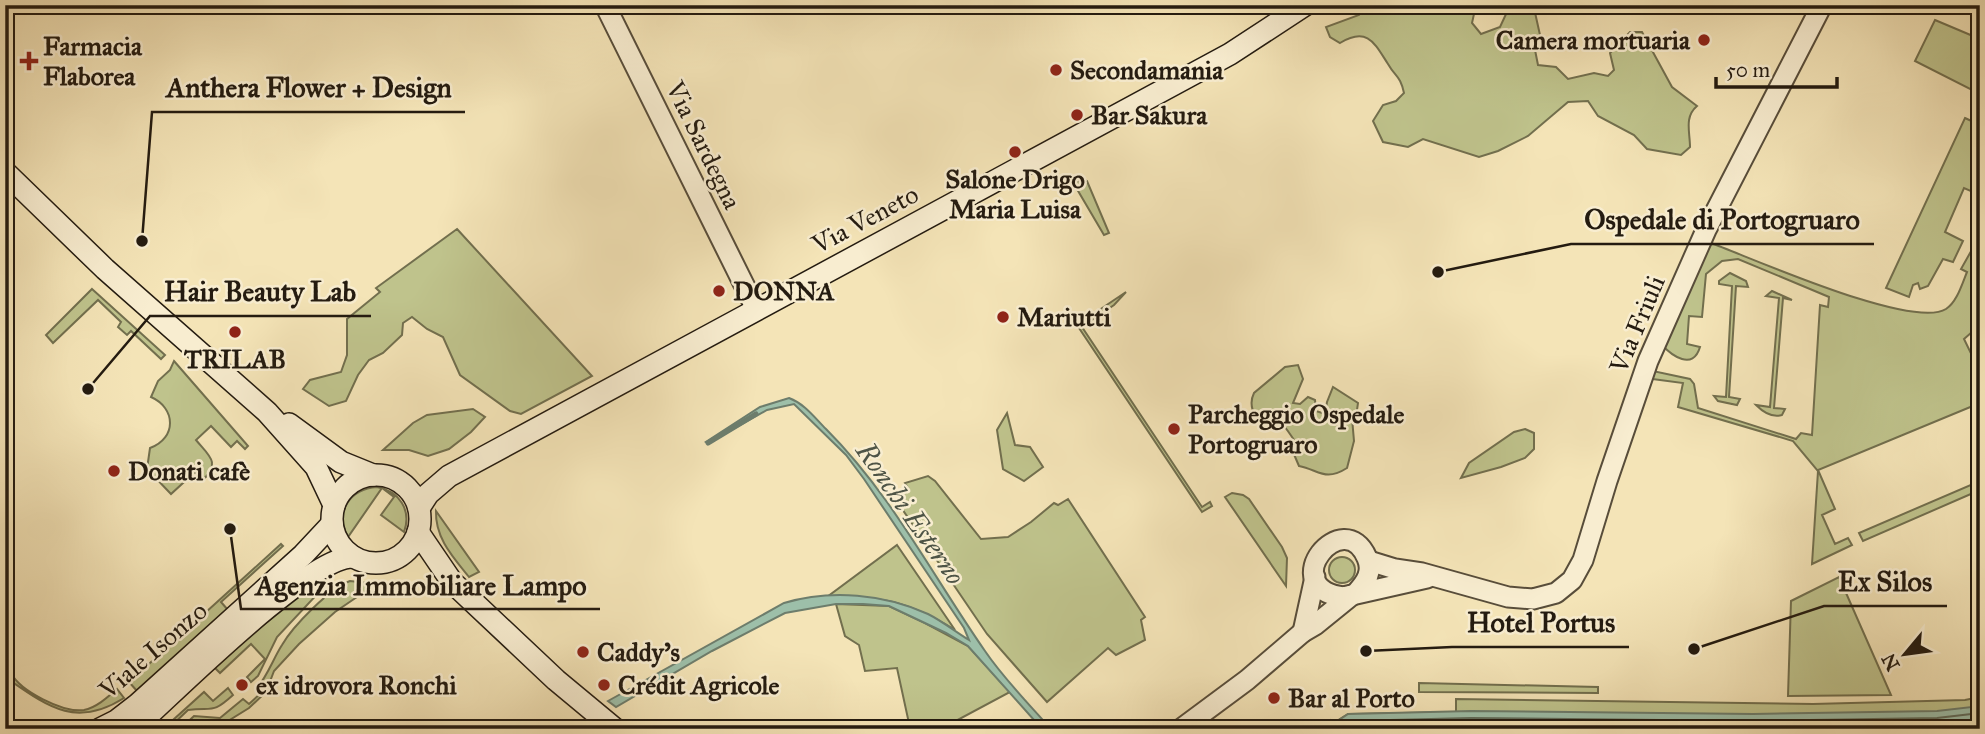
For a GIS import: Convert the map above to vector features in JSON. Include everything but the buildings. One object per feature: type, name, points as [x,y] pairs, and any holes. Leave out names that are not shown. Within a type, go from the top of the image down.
[{"type":"main road","name":"Via Veneto","points":[[419,508],[429,494],[449,476],[1230,54],[1305,5]]},
{"type":"main road","points":[[5,156],[38,205]]},
{"type":"main road","points":[[5,172],[105,269],[267,412],[316,467],[341,546],[354,557],[375,563],[397,558],[408,550],[418,532],[419,508],[414,496],[396,480],[373,475],[341,462],[267,412]]},
{"type":"main road","points":[[333,515],[340,494],[349,484],[373,475]]},
{"type":"main road","name":"Via Veneto","points":[[396,480],[433,480],[449,476]]},
{"type":"main road","name":"Viale Isonzo","points":[[100,729],[116,721],[156,687],[310,548],[333,515]]},
{"type":"main road","points":[[418,532],[452,582],[556,680],[610,726]]},
{"type":"main road","name":"Viale Isonzo","points":[[133,729],[288,591],[316,570],[346,556],[354,557]]},
{"type":"main road","points":[[397,558],[420,565],[452,582]]},
{"type":"street","name":"Via Sardegna","points":[[605,5],[756,309]]},
{"type":"street","name":"Via Friuli","points":[[1431,577],[1508,597],[1533,599],[1556,593],[1572,580],[1583,560],[1648,361],[1706,230],[1822,5]]},
{"type":"street","points":[[1181,729],[1236,688],[1367,581],[1370,573],[1369,561],[1364,552],[1354,544],[1335,541],[1327,544],[1316,556],[1315,577],[1303,632]]},
{"type":"street","points":[[1369,561],[1431,577]]},
{"type":"street","points":[[1315,577],[1325,592],[1343,597],[1431,577]]},
{"type":"green space","points":[[1368,5],[1476,5],[1472,23],[1481,34],[1500,27],[1507,12],[1516,5],[1527,5],[1534,8],[1540,35],[1535,50],[1538,65],[1556,67],[1568,79],[1594,73],[1608,76],[1614,70],[1610,53],[1630,32],[1642,32],[1672,87],[1697,106],[1689,120],[1690,147],[1681,155],[1647,149],[1634,135],[1598,116],[1588,101],[1568,102],[1528,136],[1479,157],[1423,139],[1408,147],[1383,142],[1373,121],[1383,105],[1396,101],[1404,93],[1401,83],[1370,40],[1357,36],[1340,43],[1330,37],[1326,27],[1359,15]]},
{"type":"green space","points":[[1935,20],[1980,39],[1980,85],[1976,92],[1915,61]]},
{"type":"green space","points":[[1965,118],[1980,125],[1980,195],[1964,188],[1945,232],[1963,241],[1953,262],[1943,259],[1928,286],[1920,289],[1918,283],[1913,285],[1909,297],[1886,288]]},
{"type":"green space","points":[[1082,179],[1087,181],[1109,233],[1104,235],[1074,184]]},
{"type":"green space","points":[[457,229],[592,376],[521,414],[510,411],[460,375],[443,337],[412,317],[403,323],[402,335],[383,353],[369,360],[358,375],[346,401],[329,406],[303,389],[310,380],[341,372],[347,355],[347,319],[380,292],[376,288]]},
{"type":"green space","points":[[1711,243],[1831,290],[1901,310],[1928,313],[1946,309],[1953,302],[1967,272],[1961,269],[1974,246],[1980,248],[1980,325],[1964,339],[1980,372],[1980,403],[1818,470],[1835,509],[1822,515],[1835,544],[1848,538],[1852,545],[1812,564],[1818,471],[1793,441],[1678,407],[1683,383],[1645,378],[1653,371],[1690,379],[1694,384],[1698,408],[1796,439],[1801,433],[1812,435],[1820,305],[1828,307],[1829,297],[1738,259],[1722,261],[1706,274],[1702,317],[1689,316],[1687,344],[1700,347],[1697,354],[1687,360],[1682,359],[1661,344]]},
{"type":"green space","points":[[1730,273],[1746,281],[1748,287],[1736,286],[1729,397],[1740,399],[1737,405],[1718,401],[1714,396],[1726,397],[1732,286],[1719,284],[1719,281]]},
{"type":"green space","points":[[92,289],[165,355],[161,359],[131,331],[127,335],[118,327],[121,322],[98,300],[53,343],[46,335]]},
{"type":"green space","points":[[1772,291],[1792,300],[1783,298],[1774,408],[1785,409],[1782,415],[1778,416],[1768,414],[1756,405],[1770,407],[1779,298],[1766,296]]},
{"type":"green space","points":[[1126,292],[1114,305],[1082,327],[1202,507],[1210,502],[1212,506],[1202,512],[1077,325]]},
{"type":"green space","points":[[174,361],[248,446],[245,449],[237,441],[231,447],[211,426],[196,440],[211,459],[208,474],[203,480],[195,472],[171,494],[147,469],[150,448],[165,437],[170,423],[165,408],[151,397],[158,381],[170,370]]},
{"type":"green space","points":[[1298,365],[1303,379],[1293,403],[1300,404],[1308,397],[1315,400],[1316,411],[1325,414],[1333,387],[1358,403],[1352,418],[1354,441],[1347,468],[1339,472],[1327,475],[1299,466],[1293,452],[1294,440],[1283,424],[1269,415],[1256,417],[1253,411],[1254,393],[1285,367]]},
{"type":"green space","points":[[473,409],[485,417],[449,449],[428,456],[409,450],[383,450],[413,423],[427,415]]},
{"type":"green space","points":[[1007,413],[1015,445],[1030,447],[1043,467],[1024,481],[1003,469],[997,430]]},
{"type":"green space","points":[[1525,429],[1534,433],[1534,449],[1525,458],[1461,478],[1469,463],[1514,432]]},
{"type":"green space","points":[[928,476],[935,481],[981,539],[1008,537],[1054,503],[1058,505],[1068,499],[1145,617],[1141,620],[1145,640],[1116,655],[1108,648],[1047,702],[987,634],[896,500],[909,490],[905,483]]},
{"type":"green space","points":[[1980,481],[1980,490],[1863,541],[1859,533]]},
{"type":"green space","points":[[382,488],[348,537],[343,519],[347,503],[359,492]]},
{"type":"green space","points":[[383,489],[397,497],[405,509],[404,532],[381,515],[394,497]]},
{"type":"green space","points":[[1232,493],[1249,499],[1282,547],[1287,558],[1286,586],[1225,497]]},
{"type":"green space","points":[[436,511],[479,572],[469,577],[451,554],[438,530]]},
{"type":"green space","points":[[281,544],[283,546],[221,602],[228,610],[137,691],[129,682]]},
{"type":"green space","points":[[897,545],[955,630],[923,612],[894,602],[827,597]]},
{"type":"green space","points":[[1342,557],[1351,561],[1355,570],[1351,579],[1342,583],[1333,579],[1329,570],[1333,561]]},
{"type":"green space","points":[[1839,577],[1891,695],[1788,696],[1791,601]]},
{"type":"green space","points":[[350,581],[376,584],[335,612],[299,644],[274,671],[266,692],[249,708],[215,729],[180,729],[194,716],[220,718],[243,699],[249,704],[261,693],[257,688],[294,628],[323,599]]},
{"type":"green space","points":[[318,582],[323,588],[277,637],[258,676],[251,682],[247,677],[265,659],[251,644],[220,673],[212,665]]},
{"type":"green space","points":[[836,604],[889,606],[925,623],[968,646],[1010,692],[952,723],[910,728],[897,668],[865,671],[859,645],[845,636]]},
{"type":"green space","points":[[11,673],[23,687],[65,708],[88,709],[102,702],[117,689],[124,698],[91,712],[62,710],[34,697],[5,677]]},
{"type":"green space","points":[[1419,683],[1598,687],[1598,693],[1419,692]]},
{"type":"green space","points":[[228,688],[233,695],[221,705],[188,710],[168,729],[163,729],[204,692],[213,701]]},
{"type":"green space","points":[[1980,697],[1980,729],[1324,729],[1348,714],[1456,712],[1456,699],[1813,704],[1965,700]]},
{"type":"water","points":[[789,398],[800,404],[850,454],[891,508],[992,661],[1051,729],[1042,729],[968,646],[889,606],[863,604],[836,604],[785,613],[712,651],[616,707],[608,701],[784,603],[802,599],[839,595],[894,602],[928,614],[969,640],[964,628],[864,479],[846,455],[794,404],[767,410],[706,442],[760,407]]},
{"type":"water","points":[[1980,706],[1980,729],[1324,729],[1327,727],[1324,724],[1330,720],[1333,724],[1348,714],[1471,711],[1753,714],[1937,711]]},
{"type":"waterway","name":"Ronchi Esterno","points":[[708,443],[756,414]]},
{"type":"place","name":"Camera mortuaria","points":[[1704,40]]},
{"type":"place","name":"Farmacia Flaborea","points":[[29,61]]},
{"type":"place","name":"Secondamania","points":[[1056,70]]},
{"type":"place","name":"Bar Sakura","points":[[1077,115]]},
{"type":"place","name":"Salone Drigo Maria Luisa","points":[[1015,152]]},
{"type":"place","name":"Anthera Flower + Design","points":[[142,241]]},
{"type":"place","name":"Ospedale di Portogruaro","points":[[1438,272]]},
{"type":"place","name":"DONNA","points":[[719,291]]},
{"type":"place","name":"Mariutti","points":[[1003,317]]},
{"type":"place","name":"TRILAB","points":[[235,332]]},
{"type":"place","name":"Hair Beauty Lab","points":[[88,389]]},
{"type":"place","name":"Parcheggio Ospedale Portogruaro","points":[[1174,429]]},
{"type":"place","name":"Donati cafè","points":[[114,471]]},
{"type":"place","name":"Agenzia Immobiliare Lampo","points":[[230,529]]},
{"type":"place","name":"Ex Silos","points":[[1694,649]]},
{"type":"place","name":"Hotel Portus","points":[[1366,651]]},
{"type":"place","name":"Caddy's","points":[[583,652]]},
{"type":"place","name":"ex idrovora Ronchi","points":[[242,685]]},
{"type":"place","name":"Crédit Agricole","points":[[604,685]]},
{"type":"place","name":"Bar al Porto","points":[[1274,698]]}]
